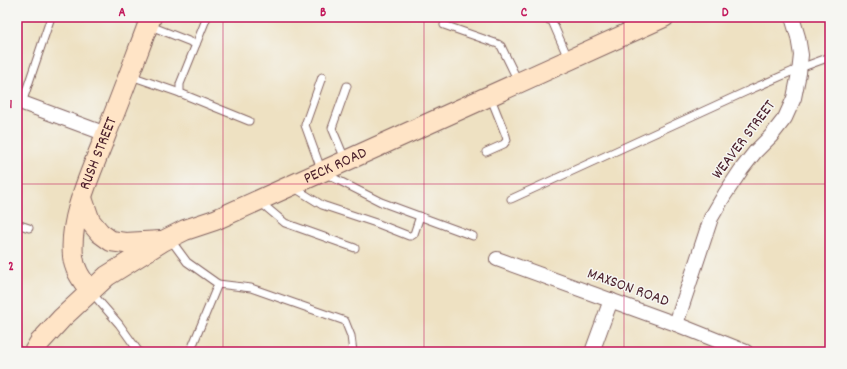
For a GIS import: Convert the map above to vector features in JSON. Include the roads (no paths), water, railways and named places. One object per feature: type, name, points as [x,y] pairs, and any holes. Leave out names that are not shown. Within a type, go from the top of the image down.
[{"type":"main road","name":"PECK ROAD","points":[[34,351],[62,318],[107,276],[166,240],[185,230],[215,220],[664,17]]},
{"type":"main road","name":"RUSH STREET","points":[[90,291],[79,276],[73,257],[73,239],[76,218],[88,178],[150,21]]},
{"type":"main road","points":[[82,198],[90,221],[100,233],[111,241],[125,243],[166,240]]},
{"type":"street","name":"WEAVER STREET","points":[[676,324],[712,218],[724,194],[755,152],[772,136],[785,118],[794,98],[801,55],[798,37],[792,17]]},
{"type":"street","points":[[19,105],[106,134]]},
{"type":"street","name":"MAXSON ROAD","points":[[497,259],[676,324],[746,352]]},
{"type":"street","points":[[592,352],[611,300]]},
{"type":"lane","points":[[19,105],[51,17]]},
{"type":"lane","points":[[180,93],[180,84],[207,17]]},
{"type":"lane","points":[[539,17],[552,21],[569,60]]},
{"type":"lane","points":[[150,21],[196,44]]},
{"type":"lane","points":[[444,25],[501,46],[519,83]]},
{"type":"lane","points":[[511,199],[800,68],[830,57]]},
{"type":"lane","points":[[129,75],[180,93],[248,121]]},
{"type":"lane","points":[[322,77],[305,125],[322,172],[381,202],[473,236]]},
{"type":"lane","points":[[346,161],[332,128],[347,86]]},
{"type":"lane","points":[[486,152],[504,144],[507,140],[490,96]]},
{"type":"lane","points":[[292,185],[322,205],[409,236],[414,234],[420,216]]},
{"type":"lane","points":[[258,200],[285,223],[355,248]]},
{"type":"lane","points":[[17,224],[29,228]]},
{"type":"lane","points":[[166,240],[187,262],[218,284],[251,288],[344,321],[351,336],[353,352]]},
{"type":"lane","points":[[190,352],[218,284]]},
{"type":"lane","points":[[90,291],[119,324],[139,352]]},
{"type":"lane","points":[[17,349],[34,351]]}]
